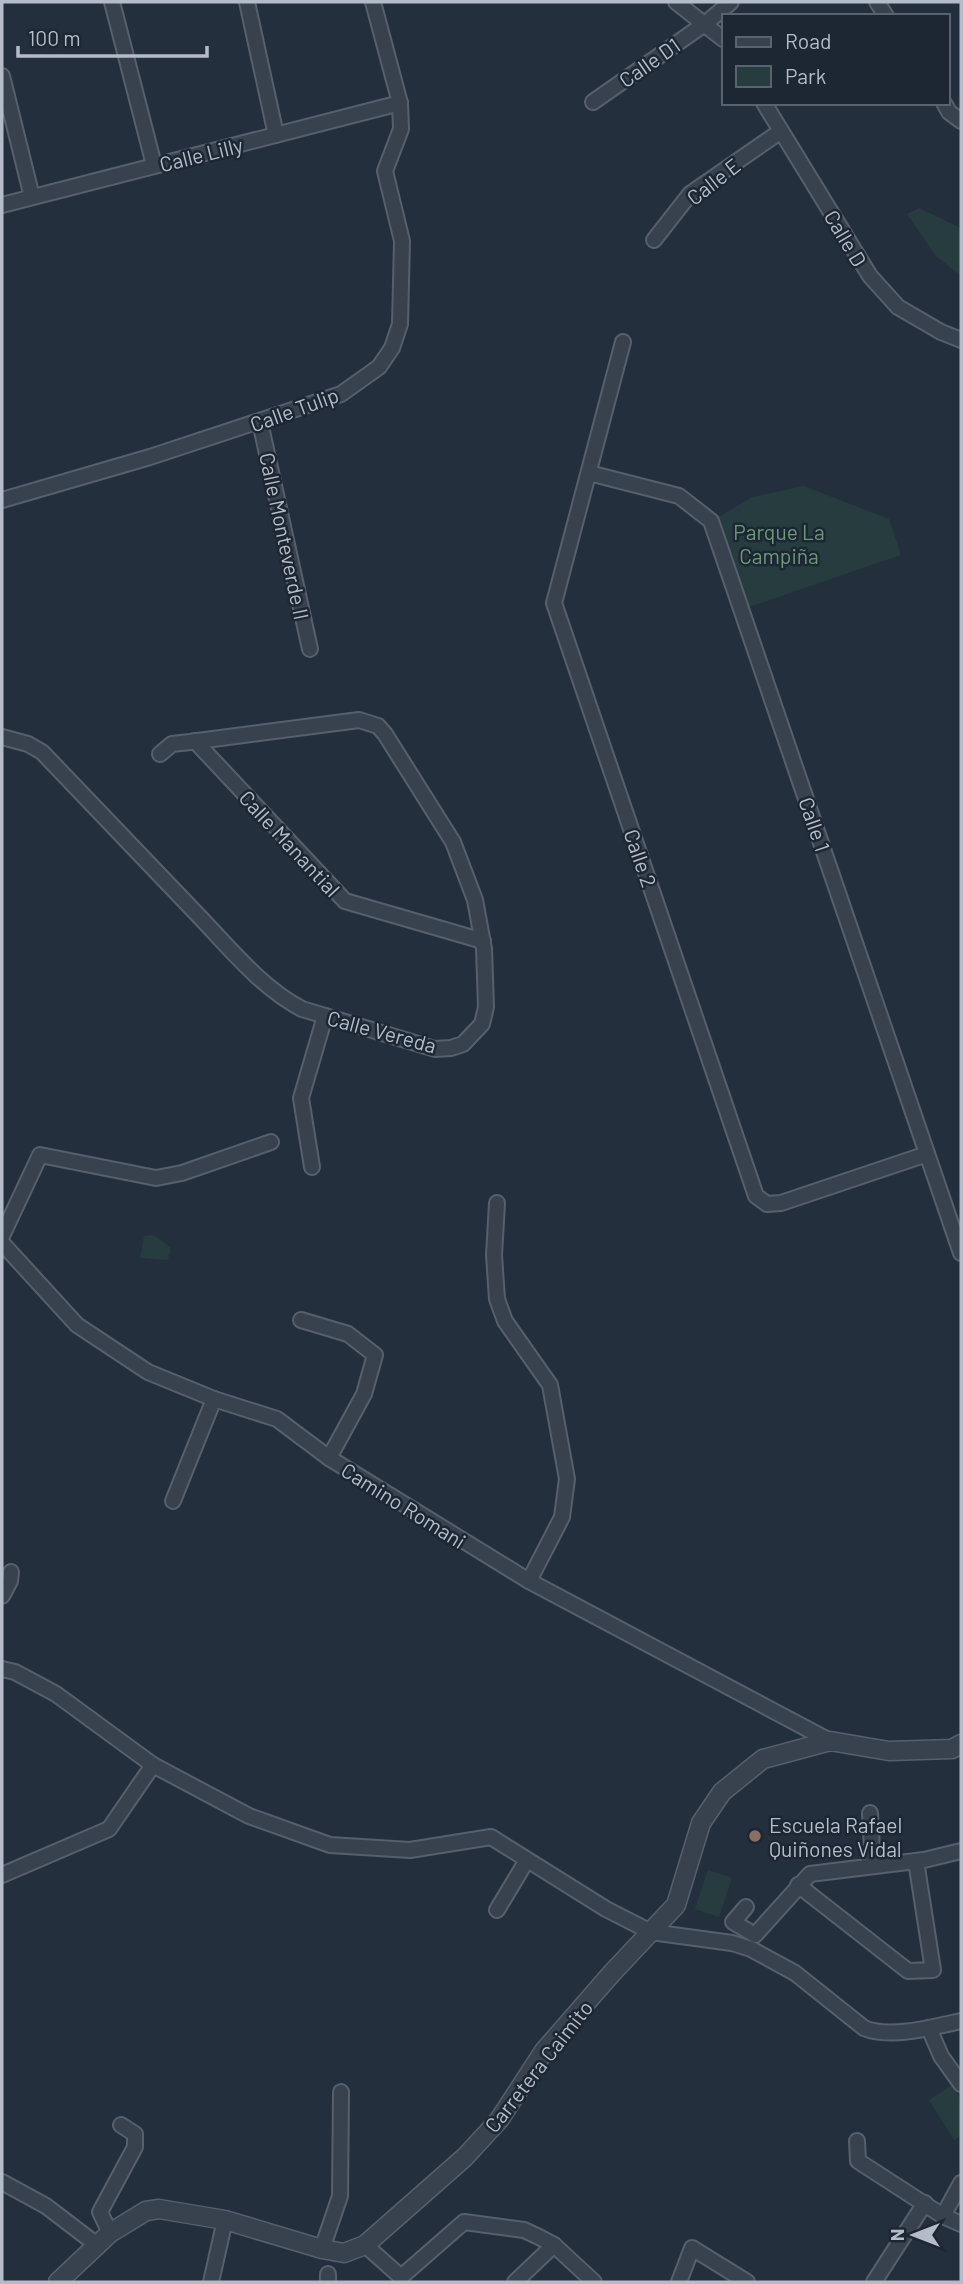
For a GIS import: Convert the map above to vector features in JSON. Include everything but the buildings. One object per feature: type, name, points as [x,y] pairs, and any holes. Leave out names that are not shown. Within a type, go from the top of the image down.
[{"type":"street","points":[[113,2],[154,165]]},
{"type":"street","points":[[247,2],[276,135]]},
{"type":"street","name":"Calle Tulip","points":[[2,500],[260,422],[341,394],[379,367],[392,348],[400,324],[402,240],[385,171],[401,129],[400,103],[373,2]]},
{"type":"street","points":[[676,2],[722,38]]},
{"type":"street","name":"Calle D1","points":[[593,102],[731,2]]},
{"type":"street","points":[[2,76],[32,197]]},
{"type":"street","name":"Calle Lilly","points":[[2,205],[400,103]]},
{"type":"street","name":"Calle D","points":[[765,105],[870,276],[898,307],[941,332],[961,340]]},
{"type":"street","points":[[945,105],[949,112],[961,121]]},
{"type":"street","name":"Calle E","points":[[654,240],[691,194],[781,131]]},
{"type":"street","name":"Calle 2","points":[[623,342],[554,603],[756,1196],[767,1204],[781,1203],[927,1154]]},
{"type":"street","name":"Calle Monteverde II","points":[[260,422],[310,649]]},
{"type":"street","name":"Calle 1","points":[[589,473],[679,496],[711,521],[961,1253]]},
{"type":"street","name":"Calle Vereda","points":[[2,737],[28,744],[43,752],[275,992],[302,1009],[435,1049],[463,1044],[482,1024],[486,1007],[483,941],[475,900],[453,842],[378,726],[359,720],[195,741],[172,744],[160,754]]},
{"type":"street","name":"Calle Manantial","points":[[195,741],[345,901],[483,941]]},
{"type":"street","points":[[312,1167],[301,1098],[325,1016]]},
{"type":"street","points":[[2,1236],[40,1155],[156,1178],[182,1173],[271,1142]]},
{"type":"street","points":[[497,1203],[494,1255],[496,1299],[505,1321],[550,1385],[567,1479],[562,1517],[529,1581]]},
{"type":"street","name":"Camino Romani","points":[[2,1243],[77,1325],[148,1372],[214,1399],[277,1419],[329,1458],[529,1581],[830,1741]]},
{"type":"street","points":[[301,1320],[348,1334],[375,1355],[364,1394],[329,1458]]},
{"type":"street","points":[[173,1501],[214,1399]]},
{"type":"street","points":[[2,1596],[10,1581],[11,1572]]},
{"type":"street","points":[[2,1669],[15,1672],[56,1694],[153,1765],[249,1816],[330,1845],[410,1850],[491,1837],[606,1909],[651,1932],[732,1943],[751,1949],[795,1973],[864,2028],[876,2034],[961,2021]]},
{"type":"street","name":"Carretera Caimito","points":[[365,2245],[465,2157],[499,2120],[544,2050],[676,1905],[701,1823],[722,1792],[764,1759],[830,1741],[889,1751],[953,1749],[961,1744]]},
{"type":"street","points":[[2,1875],[108,1829],[153,1765]]},
{"type":"street","points":[[870,1812],[873,1866]]},
{"type":"street","points":[[746,1907],[733,1922],[755,1935],[810,1874],[916,1861],[961,1851]]},
{"type":"street","points":[[497,1910],[527,1860]]},
{"type":"street","points":[[798,1885],[908,1972],[933,1970],[916,1861]]},
{"type":"street","points":[[929,2028],[941,2056],[961,2084]]},
{"type":"street","points":[[322,2249],[340,2196],[341,2092]]},
{"type":"street","points":[[104,2239],[100,2212],[135,2147],[135,2134],[121,2125]]},
{"type":"street","points":[[857,2141],[858,2161],[943,2216],[961,2224]]},
{"type":"street","points":[[2,2182],[104,2239]]},
{"type":"street","points":[[943,2216],[961,2183]]},
{"type":"street","points":[[874,2282],[925,2203]]},
{"type":"street","points":[[58,2282],[104,2239],[146,2211],[159,2209],[225,2220],[344,2253],[365,2245],[401,2277],[464,2222],[524,2230],[554,2245],[594,2282]]},
{"type":"street","points":[[211,2282],[225,2220]]},
{"type":"street","points":[[515,2282],[554,2245]]},
{"type":"street","points":[[679,2282],[692,2248],[747,2282]]},
{"type":"green space","points":[[919,208],[961,228],[961,276],[936,256],[907,214]]},
{"type":"green space","name":"Parque La Campiña","points":[[804,486],[889,519],[901,555],[746,608],[714,520],[752,497]]},
{"type":"green space","points":[[154,1235],[170,1247],[168,1260],[140,1258],[144,1236]]},
{"type":"green space","points":[[708,1870],[732,1878],[719,1917],[695,1909]]},
{"type":"green space","points":[[952,2085],[961,2100],[961,2136],[954,2140],[929,2100]]},
{"type":"place","name":"Escuela Rafael Quiñones Vidal","points":[[755,1836]]}]
